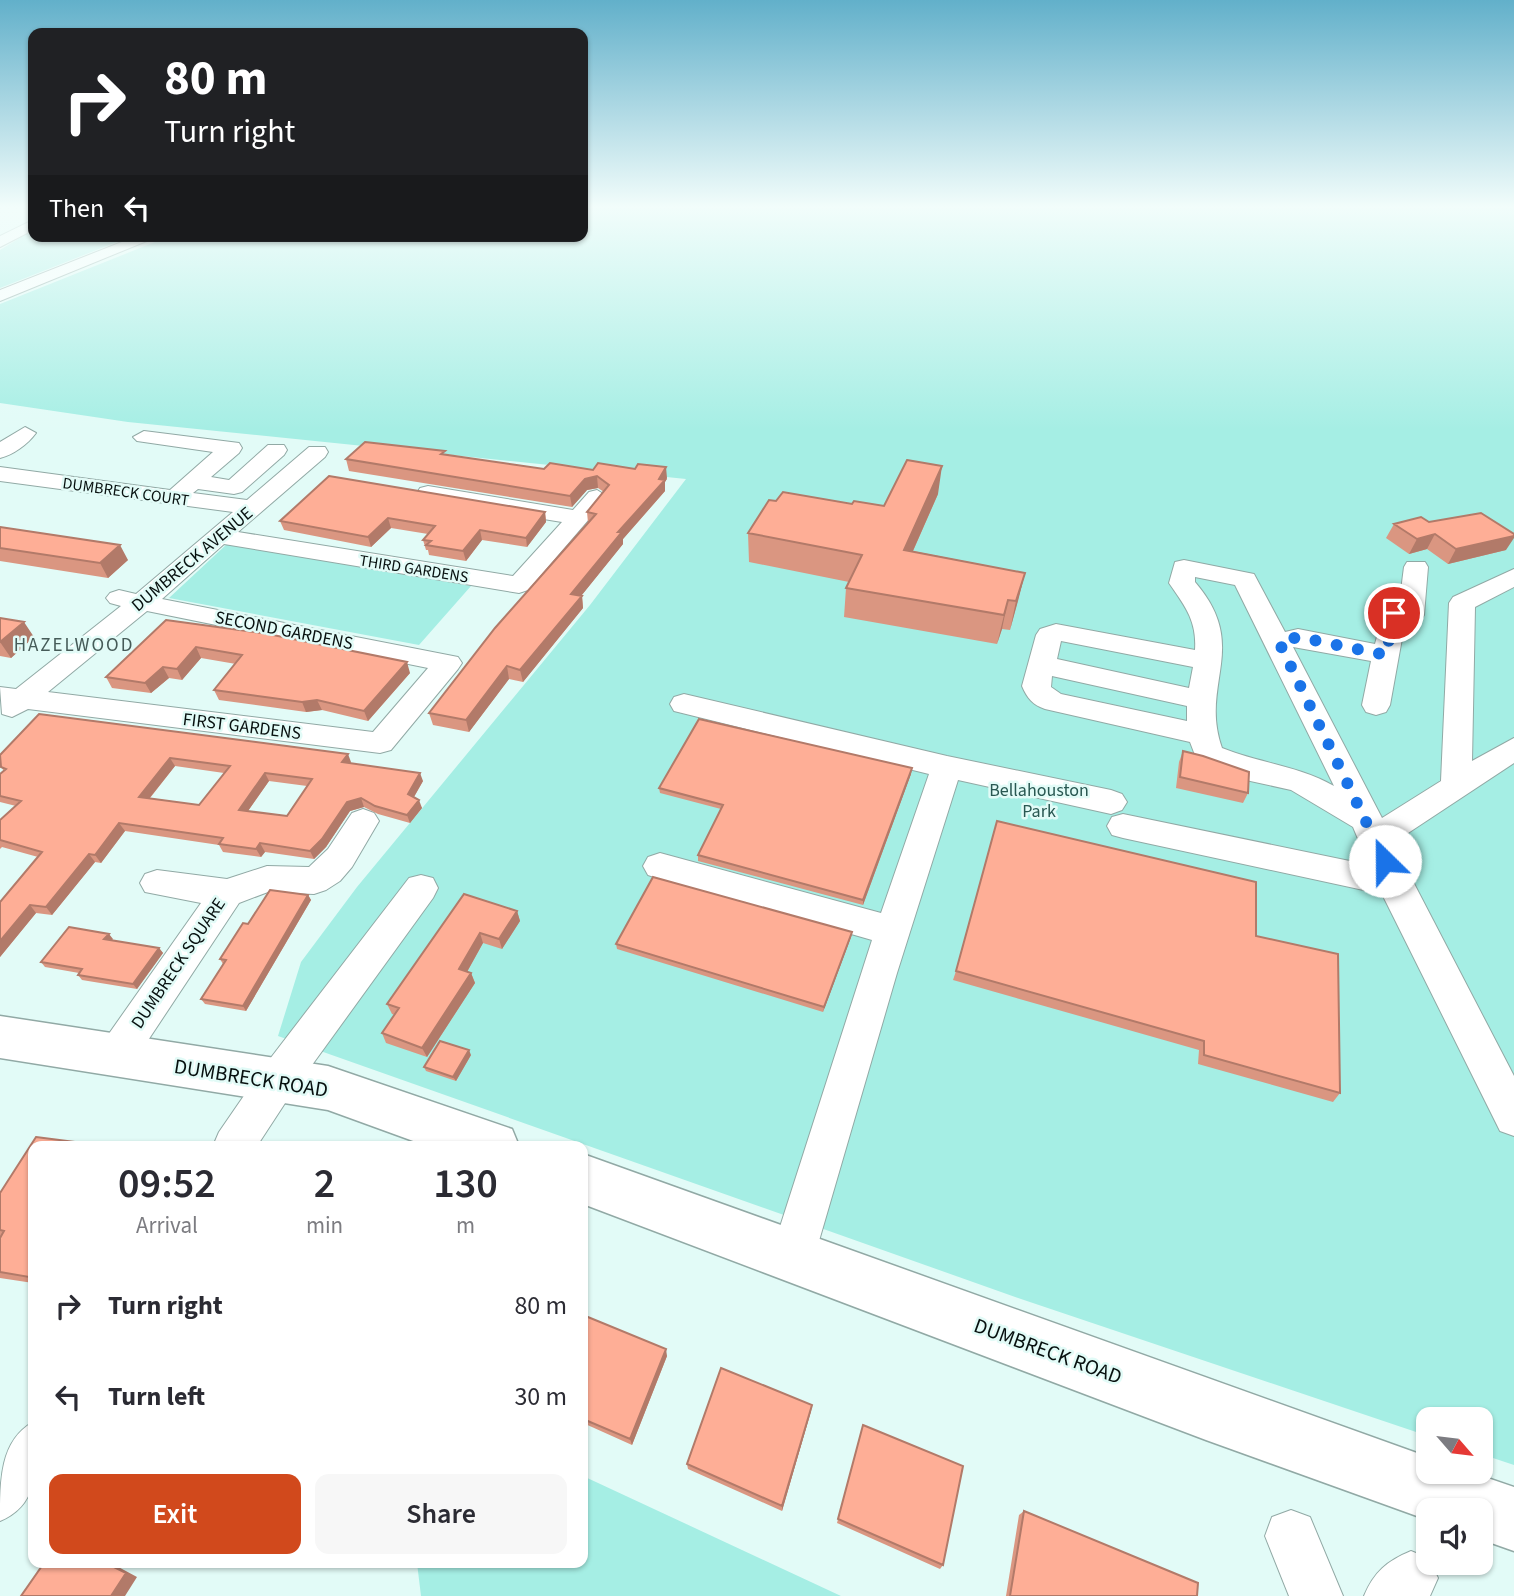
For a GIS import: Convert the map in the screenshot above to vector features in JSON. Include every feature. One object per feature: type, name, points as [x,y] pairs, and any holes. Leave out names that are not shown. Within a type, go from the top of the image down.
[{"type":"main road","name":"DUMBRECK ROAD","points":[[0,1037],[328,1088],[480,1141]]},
{"type":"main road","name":"DUMBRECK ROAD","points":[[588,1181],[792,1258],[1514,1519]]},
{"type":"street","points":[[0,296],[37,281]]},
{"type":"street","points":[[0,452],[25,433]]},
{"type":"street","points":[[144,437],[230,448],[174,498]]},
{"type":"street","points":[[192,482],[234,487],[276,450]]},
{"type":"street","name":"DUMBRECK AVENUE","points":[[7,704],[241,507],[295,471],[317,452]]},
{"type":"street","points":[[0,457],[32,468],[0,501]]},
{"type":"street","name":"DUMBRECK COURT","points":[[0,474],[32,468],[174,498],[241,507]]},
{"type":"street","points":[[295,471],[322,476]]},
{"type":"street","points":[[403,489],[579,517],[597,497]]},
{"type":"street","name":"DUMBRECK AVENUE","points":[[130,600],[220,536],[241,507]]},
{"type":"street","name":"THIRD GARDENS","points":[[220,536],[519,585],[579,517]]},
{"type":"street","points":[[1371,828],[1300,781],[1243,769],[1209,755],[1200,734],[1211,633],[1199,598],[1182,583],[1184,567],[1245,579],[1371,828],[1394,883],[1514,1117]]},
{"type":"street","points":[[1376,705],[1394,613],[1411,615],[1416,567]]},
{"type":"street","points":[[1456,786],[1462,603],[1514,577]]},
{"type":"street","name":"SECOND GARDENS","points":[[130,600],[448,663]]},
{"type":"street","points":[[1200,734],[1048,699],[1038,693],[1036,686],[1049,635],[1056,632],[1207,661]]},
{"type":"street","points":[[1279,642],[1298,637],[1386,655]]},
{"type":"street","name":"FIRST GARDENS","points":[[7,704],[380,743],[448,663]]},
{"type":"street","points":[[1041,665],[1203,700]]},
{"type":"street","points":[[684,704],[947,767],[1117,814],[1394,883]]},
{"type":"street","points":[[1371,828],[1456,786],[1514,748]]},
{"type":"street","points":[[792,1258],[893,931],[947,767]]},
{"type":"street","points":[[227,893],[267,880],[314,881],[328,872],[340,858],[363,821]]},
{"type":"street","points":[[660,866],[893,931]]},
{"type":"street","name":"DUMBRECK SQUARE","points":[[115,1057],[227,893],[157,883]]},
{"type":"street","points":[[237,1141],[277,1081],[421,888]]},
{"type":"street","points":[[0,1494],[28,1454]]},
{"type":"street","points":[[1291,1536],[1316,1596]]},
{"type":"green space","points":[[0,281],[17,281],[0,288]]},
{"type":"green space","name":"Bellahouston Park","points":[[56,281],[1514,281],[1514,1465],[1493,1458],[1493,1407],[1416,1407],[1416,1432],[1021,1299],[588,1146],[588,1141],[575,1141],[278,1036],[301,962],[357,887],[590,605],[686,479],[128,422],[0,403],[0,304]]},
{"type":"green space","points":[[227,544],[471,586],[419,645],[169,598]]},
{"type":"green space","points":[[588,1478],[841,1596],[421,1596],[418,1568],[588,1568]]},
{"type":"building","points":[[365,442],[445,451],[441,454],[544,469],[550,463],[593,470],[598,463],[635,469],[638,464],[666,467],[659,479],[665,480],[618,532],[622,532],[571,594],[582,596],[520,670],[507,666],[466,720],[429,713],[495,628],[596,514],[587,512],[609,485],[597,476],[585,479],[570,496],[346,459]]},
{"type":"building","points":[[907,460],[942,466],[904,550],[1025,573],[1016,601],[1008,600],[1004,615],[846,588],[862,555],[748,533],[769,500],[776,501],[783,492],[852,504],[854,501],[884,506]]},
{"type":"building","points":[[329,476],[545,512],[526,538],[480,530],[463,551],[426,545],[431,541],[423,540],[435,526],[388,518],[368,537],[280,521]]},
{"type":"building","points":[[1481,513],[1514,536],[1456,549],[1435,534],[1417,539],[1394,524],[1421,517],[1429,522]]},
{"type":"building","points":[[0,527],[120,545],[100,563],[0,548]]},
{"type":"building","points":[[0,618],[24,622],[0,642]]},
{"type":"building","points":[[166,620],[268,634],[407,662],[364,711],[317,700],[302,702],[214,690],[242,655],[196,647],[177,669],[163,667],[145,683],[106,677]]},
{"type":"building","points":[[39,714],[348,754],[342,762],[420,773],[408,794],[419,800],[407,815],[375,806],[361,798],[347,802],[322,839],[310,851],[260,843],[256,849],[219,844],[223,838],[119,823],[95,855],[89,854],[46,907],[30,905],[0,941],[0,902],[42,852],[0,840],[0,820],[21,801],[0,796],[0,774],[6,769],[1,767],[0,755]],"holes":[[[170,758],[230,766],[199,805],[139,797]],[[265,773],[312,779],[287,816],[239,810]]]},
{"type":"building","points":[[699,719],[912,768],[863,900],[698,855],[723,805],[659,788]]},
{"type":"building","points":[[1183,751],[1249,772],[1248,793],[1180,777]]},
{"type":"building","points":[[997,821],[1256,882],[1256,936],[1338,954],[1340,1093],[1204,1055],[1204,1041],[956,971]]},
{"type":"building","points":[[653,877],[852,932],[824,1007],[616,944]]},
{"type":"building","points":[[270,890],[308,895],[243,1006],[201,999],[226,960],[220,959],[243,923],[248,924]]},
{"type":"building","points":[[464,894],[517,911],[499,939],[480,933],[459,969],[471,973],[422,1048],[382,1033],[399,1008],[387,1004]]},
{"type":"building","points":[[69,927],[109,934],[104,939],[159,948],[133,984],[78,975],[82,969],[41,962]]},
{"type":"building","points":[[440,1041],[469,1050],[453,1077],[424,1067]]},
{"type":"building","points":[[36,1137],[67,1141],[33,1141]]},
{"type":"building","points":[[28,1149],[28,1277],[0,1272],[0,1238],[4,1231],[0,1230],[0,1193]]},
{"type":"building","points":[[588,1317],[666,1349],[630,1439],[588,1421]]},
{"type":"building","points":[[721,1368],[812,1405],[782,1506],[687,1464]]},
{"type":"building","points":[[863,1425],[963,1466],[943,1565],[838,1519]]},
{"type":"building","points":[[1024,1511],[1198,1583],[1197,1596],[1010,1596]]},
{"type":"building","points":[[41,1568],[116,1568],[126,1573],[111,1596],[21,1596]]},
{"type":"district","name":"HAZELWOOD","points":[[74,644]]},
{"type":"route","points":[[1385,861],[1279,642],[1298,637],[1386,655],[1394,613]]}]
